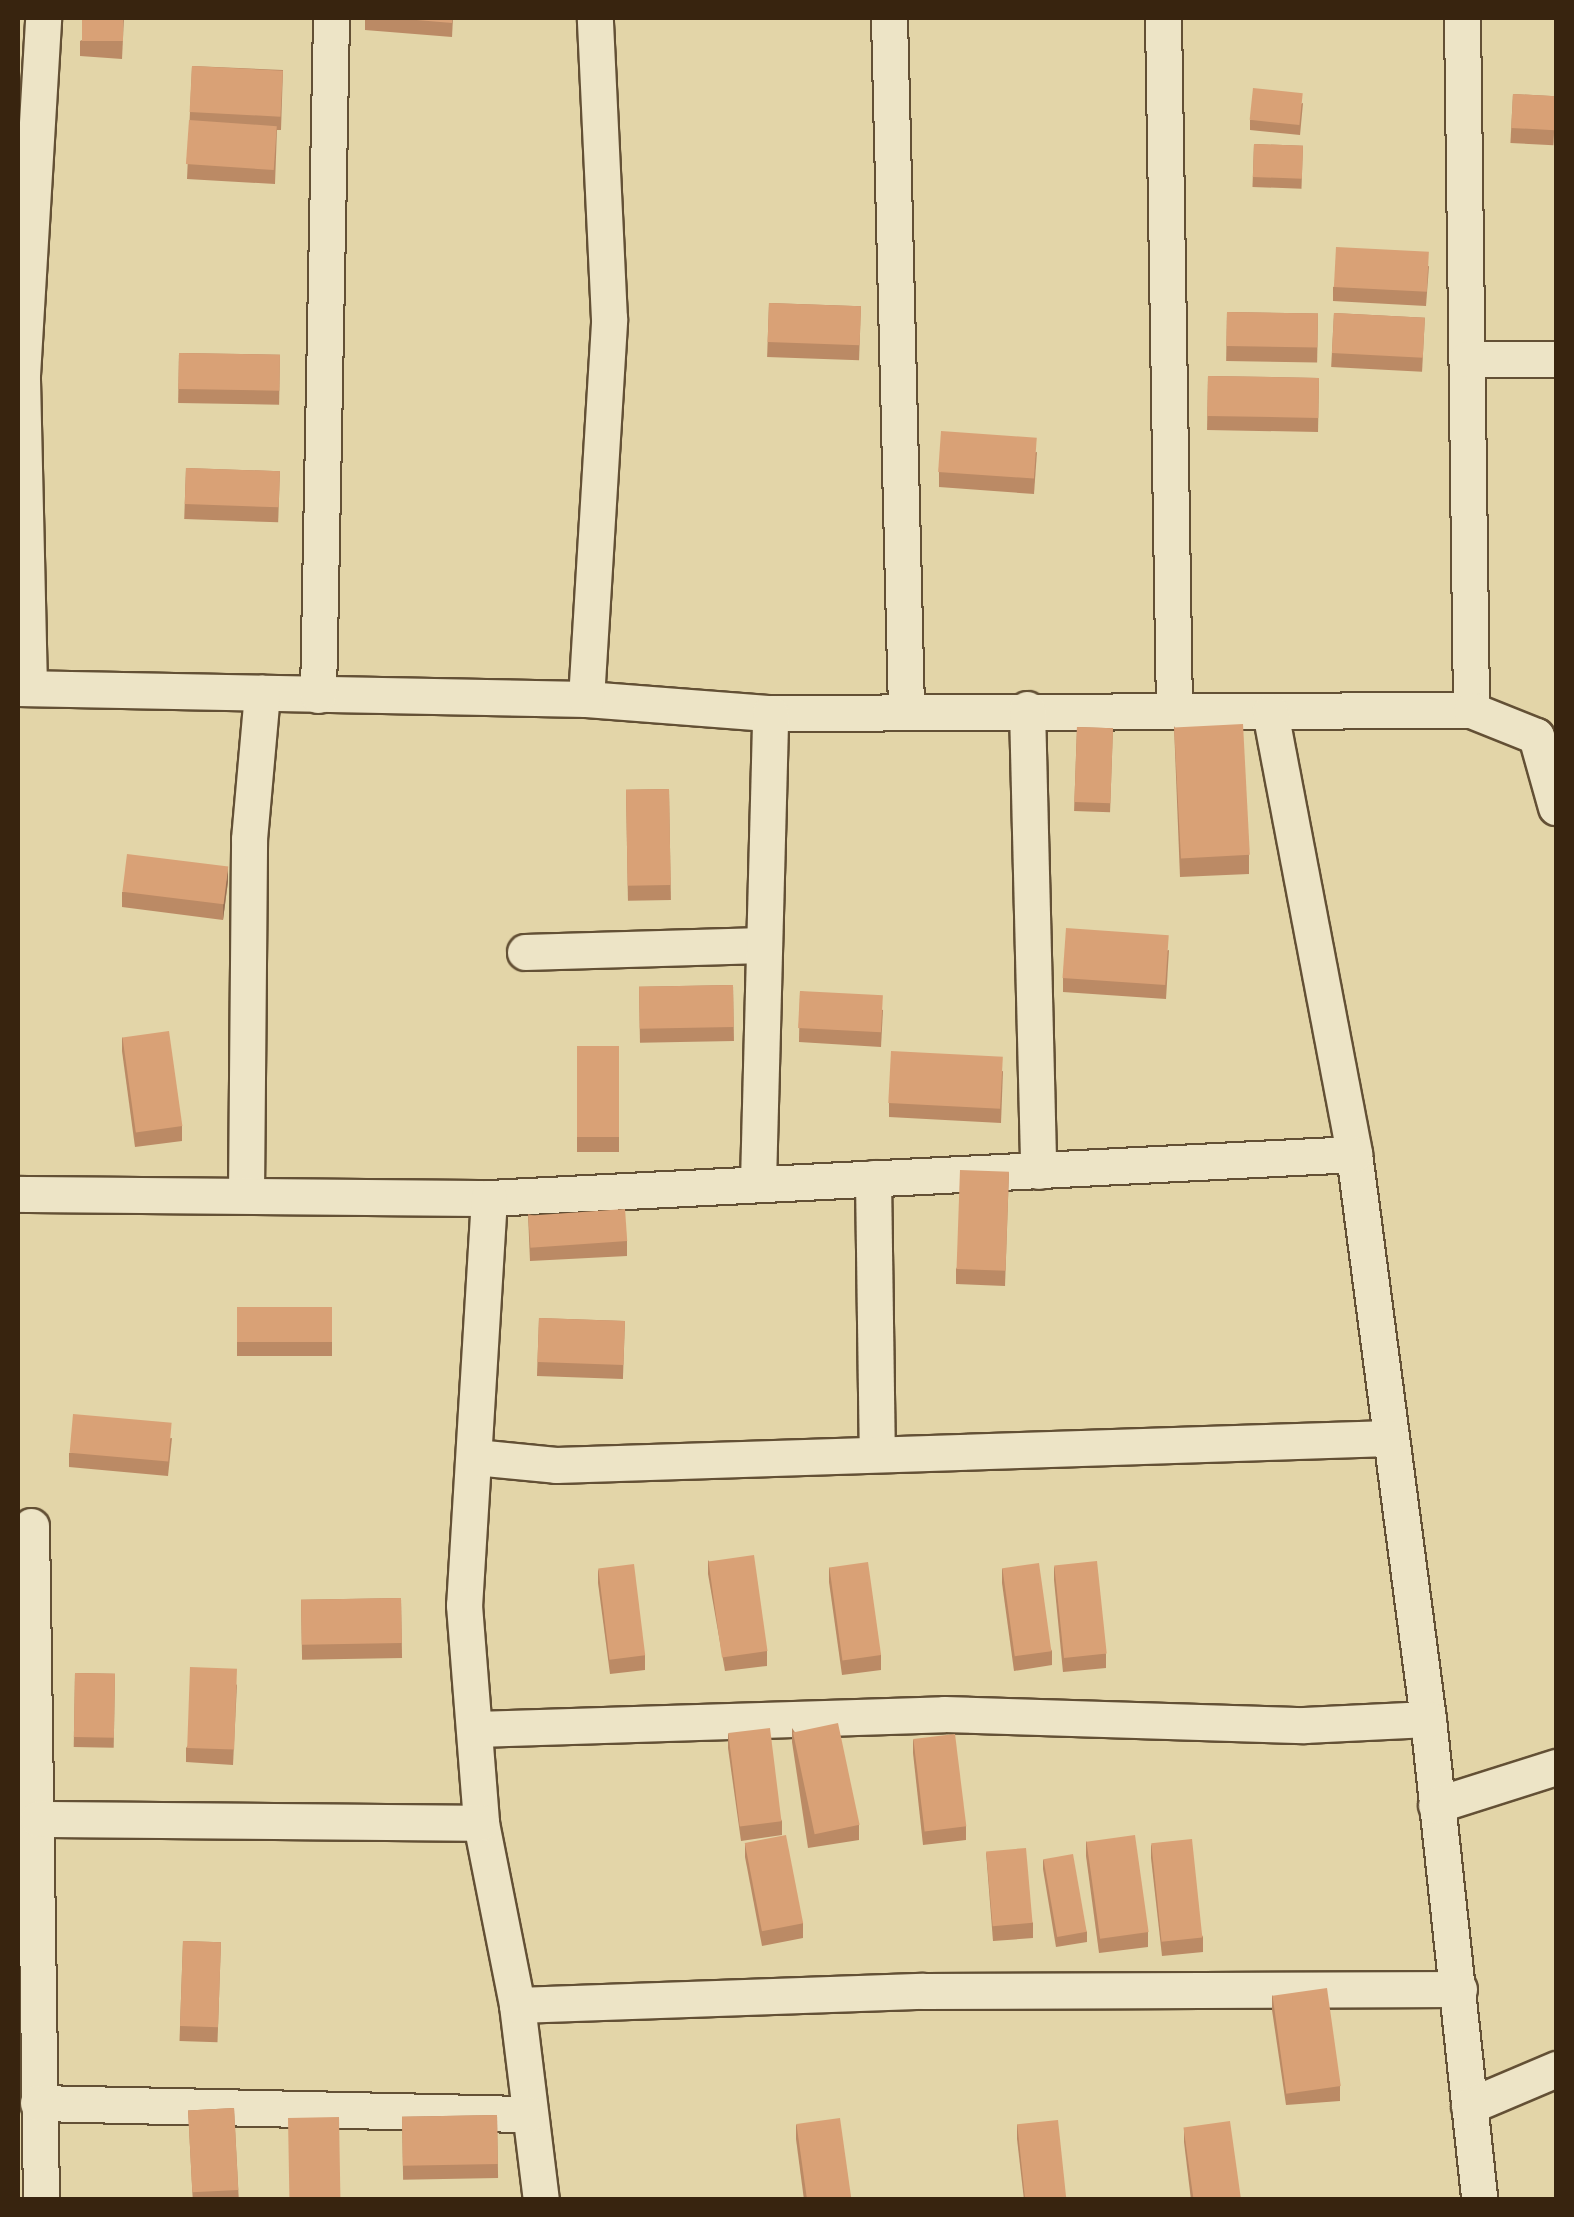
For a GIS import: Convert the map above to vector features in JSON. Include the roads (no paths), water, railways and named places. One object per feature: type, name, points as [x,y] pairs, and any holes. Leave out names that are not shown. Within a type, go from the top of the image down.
[{"type":"street","points":[[43,18],[22,375],[23,688],[586,700],[770,713],[1027,708],[1471,710],[1536,736],[1556,808]]},
{"type":"street","points":[[318,695],[331,18]]},
{"type":"street","points":[[586,700],[610,319],[595,18]]},
{"type":"street","points":[[889,18],[906,710]]},
{"type":"street","points":[[1163,18],[1174,710]]},
{"type":"street","points":[[1462,18],[1471,710]]},
{"type":"street","points":[[1467,359],[1556,359]]},
{"type":"street","points":[[246,1193],[248,840],[262,693]]},
{"type":"street","points":[[1027,708],[1038,1170]]},
{"type":"street","points":[[1270,712],[1354,1154],[1428,1719],[1480,2200]]},
{"type":"street","points":[[758,1182],[770,713]]},
{"type":"street","points":[[525,952],[762,946]]},
{"type":"street","points":[[18,1194],[489,1198],[1354,1154]]},
{"type":"street","points":[[872,1178],[877,1450]]},
{"type":"street","points":[[489,1198],[464,1605],[482,1823],[517,2005],[541,2200]]},
{"type":"street","points":[[475,1457],[556,1465],[877,1450],[1390,1438]]},
{"type":"street","points":[[31,1526],[38,1819],[38,2103],[29,2140],[40,2200]]},
{"type":"street","points":[[476,1729],[944,1714],[1304,1725],[1428,1719]]},
{"type":"street","points":[[1436,1805],[1556,1767]]},
{"type":"street","points":[[38,1819],[482,1823]]},
{"type":"street","points":[[517,2005],[923,1992],[1459,1989]]},
{"type":"street","points":[[1468,2106],[1556,2069]]},
{"type":"street","points":[[38,2103],[528,2114]]}]
